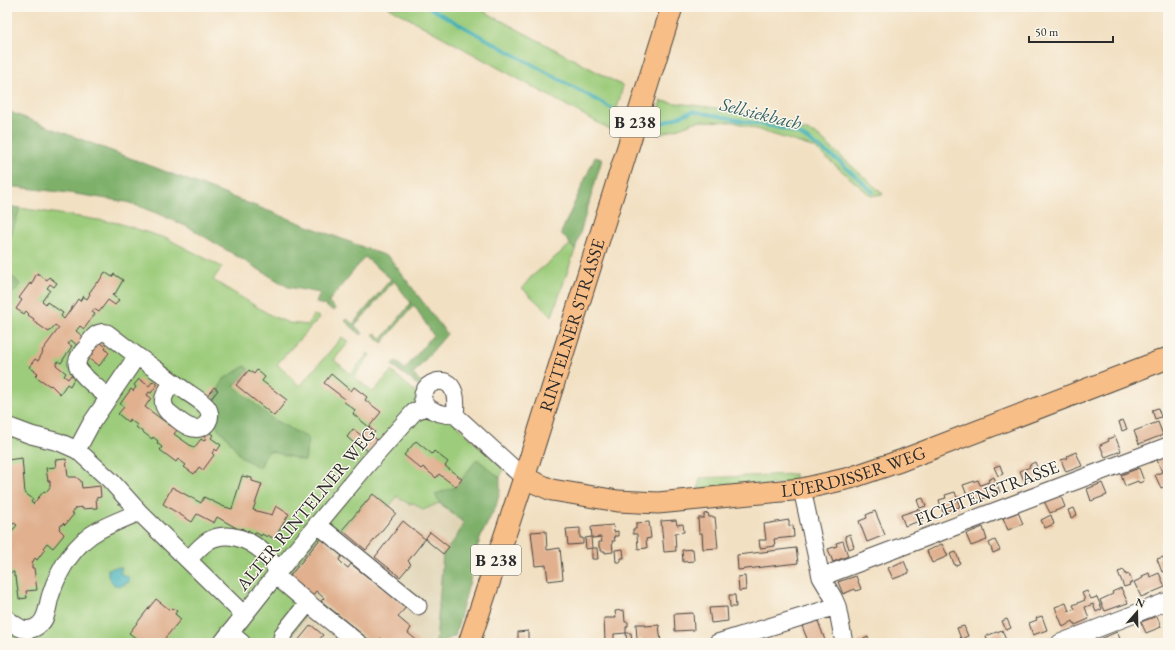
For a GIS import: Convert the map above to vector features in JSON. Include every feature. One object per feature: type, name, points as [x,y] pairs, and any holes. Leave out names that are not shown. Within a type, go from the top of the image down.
[{"type":"main road","name":"RINTELNER STRASSE","points":[[469,643],[524,478],[672,7]]},
{"type":"main road","name":"LÜERDISSER WEG","points":[[524,478],[558,491],[618,501],[658,503],[802,489],[850,478],[900,461],[1168,358]]},
{"type":"street","points":[[108,397],[79,370],[77,364],[78,357],[96,334],[102,332],[107,333],[174,382]]},
{"type":"street","points":[[77,450],[92,422],[137,356]]},
{"type":"street","points":[[455,415],[456,405],[454,393],[450,386],[443,381],[438,380],[428,385],[423,396],[426,406],[435,413],[455,415],[524,478]]},
{"type":"street","name":"ALTER RINTELNER WEG","points":[[231,640],[244,615],[277,573],[404,423],[414,412],[426,406]]},
{"type":"street","points":[[7,426],[31,435],[59,442],[77,450],[110,480],[139,512],[244,615]]},
{"type":"street","name":"FICHTENSTRASSE","points":[[821,577],[1168,446]]},
{"type":"street","points":[[802,489],[821,577],[837,606],[844,643]]},
{"type":"street","points":[[7,619],[21,629],[32,630],[39,625],[44,620],[50,596],[59,572],[69,558],[93,534],[111,524],[139,512]]},
{"type":"street","points":[[318,524],[418,606]]},
{"type":"street","points":[[188,560],[208,541],[217,537],[228,536],[241,538],[262,551],[277,573],[308,603],[358,643]]},
{"type":"street","points":[[1060,643],[1168,602]]},
{"type":"street","points":[[281,643],[283,634],[308,603]]},
{"type":"street","points":[[717,643],[837,606]]},
{"type":"shaded area","points":[[373,494],[397,496],[409,504],[439,502],[464,523],[456,538],[443,554],[436,643],[287,643],[280,585],[321,534],[342,530]]},
{"type":"green space","points":[[388,7],[476,7],[623,86],[611,130]]},
{"type":"green space","points":[[661,101],[748,112],[816,134],[883,194],[871,196],[815,148],[734,122],[698,121],[659,135],[651,131]]},
{"type":"green space","points":[[7,111],[389,257],[447,334],[413,374],[422,383],[419,386],[392,365],[395,361],[405,369],[433,335],[414,305],[382,343],[373,335],[375,333],[382,339],[411,303],[394,281],[355,326],[363,333],[361,335],[345,321],[347,319],[353,324],[391,279],[365,257],[328,302],[336,309],[334,311],[324,305],[316,303],[320,293],[288,287],[190,228],[159,214],[127,202],[69,193],[7,186]]},
{"type":"green space","points":[[595,157],[602,159],[575,250],[561,233]]},
{"type":"green space","points":[[7,206],[118,223],[168,239],[222,267],[213,280],[272,316],[289,323],[308,325],[313,315],[320,317],[277,364],[300,386],[342,337],[349,342],[334,360],[351,374],[368,353],[370,355],[354,377],[373,392],[391,371],[418,394],[415,403],[451,419],[503,469],[500,478],[464,523],[439,503],[423,510],[414,503],[409,504],[397,496],[389,507],[373,494],[342,530],[321,534],[280,585],[308,610],[287,643],[7,643]]},
{"type":"green space","points":[[7,206],[20,208],[7,247]]},
{"type":"green space","points":[[571,244],[575,250],[552,316],[522,288],[531,277]]},
{"type":"green space","points":[[7,271],[21,285],[12,294],[7,296]]},
{"type":"green space","points":[[245,366],[249,370],[234,386],[272,419],[308,438],[305,461],[270,451],[265,456],[260,468],[241,457],[230,441],[215,425],[216,411],[214,401],[218,390],[224,379]]},
{"type":"green space","points":[[477,459],[500,478],[500,491],[496,506],[476,550],[473,569],[455,636],[440,643],[436,643],[443,554],[456,538],[464,523],[439,502],[435,494],[456,487]]},
{"type":"green space","points":[[795,474],[795,483],[698,491],[700,478]]},
{"type":"water","points":[[118,567],[122,568],[120,573],[130,578],[129,582],[121,586],[114,585],[108,577],[108,569]]},
{"type":"building","points":[[105,272],[112,277],[114,274],[123,280],[115,294],[114,293],[112,295],[119,300],[115,305],[108,300],[99,312],[94,309],[92,312],[95,314],[84,329],[80,326],[76,331],[86,339],[97,340],[106,347],[105,349],[109,353],[99,366],[85,356],[80,348],[71,340],[68,344],[72,346],[61,363],[58,361],[56,365],[66,373],[64,376],[68,379],[71,375],[75,377],[70,386],[67,384],[60,394],[51,385],[50,386],[35,376],[38,373],[29,367],[35,359],[38,361],[43,352],[42,351],[59,328],[55,325],[49,332],[33,321],[34,319],[28,315],[29,314],[26,311],[24,314],[16,309],[22,300],[19,298],[30,283],[31,285],[37,273],[47,280],[49,277],[57,283],[54,287],[50,284],[47,288],[50,290],[42,301],[46,304],[47,302],[63,313],[61,316],[64,319],[78,299],[80,301],[83,296],[87,299],[90,294],[89,293]]},
{"type":"building","points":[[249,370],[254,374],[257,370],[265,377],[262,381],[287,400],[274,416],[236,385]]},
{"type":"building","points":[[331,374],[351,391],[354,387],[367,397],[365,400],[381,412],[369,427],[353,414],[355,410],[343,401],[345,399],[324,383]]},
{"type":"building","points":[[139,379],[149,386],[153,381],[157,385],[151,393],[149,392],[147,395],[151,398],[145,407],[171,426],[174,420],[181,425],[174,434],[194,448],[201,439],[204,441],[206,438],[202,435],[206,430],[213,435],[211,438],[221,445],[217,451],[215,449],[212,453],[214,455],[203,470],[199,467],[194,474],[184,467],[186,465],[178,459],[176,462],[160,450],[162,447],[153,437],[152,439],[136,427],[137,425],[129,419],[128,422],[118,414],[124,407],[120,404],[131,389],[133,391],[136,387],[134,385]]},
{"type":"building","points":[[214,387],[218,390],[211,399],[207,396]]},
{"type":"building","points":[[1158,408],[1161,417],[1155,419],[1152,410]]},
{"type":"building","points":[[1123,420],[1127,429],[1122,431],[1119,422]]},
{"type":"building","points":[[1158,422],[1163,435],[1139,444],[1134,431]]},
{"type":"building","points":[[369,427],[375,432],[372,435],[378,441],[369,452],[357,442],[355,444],[347,437],[353,429],[362,436]]},
{"type":"building","points":[[1115,436],[1121,451],[1105,457],[1100,445],[1109,441],[1108,439]]},
{"type":"building","points":[[416,441],[432,454],[434,451],[448,462],[445,466],[462,479],[456,487],[439,474],[436,478],[423,467],[421,469],[404,455]]},
{"type":"building","points":[[1076,452],[1082,466],[1066,472],[1061,460],[1068,458],[1067,456]]},
{"type":"building","points":[[1168,452],[1168,481],[1166,481],[1168,485],[1161,488],[1155,475],[1162,472],[1157,460],[1167,455]]},
{"type":"building","points":[[22,458],[25,493],[33,499],[31,502],[33,504],[44,491],[46,492],[50,487],[50,481],[48,481],[46,468],[56,467],[55,460],[66,459],[68,477],[76,477],[81,481],[82,488],[100,486],[101,497],[96,498],[97,508],[76,508],[72,513],[74,514],[65,525],[63,523],[59,529],[64,534],[63,536],[53,548],[47,543],[43,548],[45,549],[37,560],[35,558],[32,563],[37,590],[26,591],[27,598],[19,599],[14,572],[7,573],[7,540],[9,537],[8,536],[17,525],[14,523],[12,525],[7,520],[7,460]]},
{"type":"building","points":[[1035,462],[1041,477],[1025,483],[1020,471],[1030,467],[1029,465]]},
{"type":"building","points":[[1000,465],[1003,474],[998,476],[994,467]]},
{"type":"building","points":[[1139,468],[1144,481],[1139,483],[1138,481],[1125,486],[1121,475]]},
{"type":"building","points":[[242,476],[252,478],[252,481],[262,484],[253,510],[272,515],[276,506],[289,514],[274,539],[268,535],[267,537],[262,534],[261,536],[248,530],[247,532],[242,528],[240,530],[217,517],[214,523],[197,514],[192,522],[163,504],[172,487],[201,503],[204,497],[232,509]]},
{"type":"building","points":[[994,477],[1000,492],[975,502],[972,493],[967,495],[963,485],[978,480],[980,485],[989,482],[988,480]]},
{"type":"building","points":[[1102,483],[1107,495],[1091,501],[1087,489]]},
{"type":"building","points":[[955,492],[960,507],[943,513],[939,500],[946,498],[945,495]]},
{"type":"building","points":[[373,494],[396,513],[366,550],[342,530]]},
{"type":"building","points":[[1060,494],[1065,507],[1050,513],[1044,501]]},
{"type":"building","points":[[923,498],[926,506],[920,508],[917,500]]},
{"type":"building","points":[[1074,508],[1077,515],[1071,518],[1068,510]]},
{"type":"building","points":[[919,509],[923,520],[905,526],[901,515]]},
{"type":"building","points":[[875,511],[885,535],[867,542],[859,521],[867,518],[866,515]]},
{"type":"building","points":[[1018,512],[1023,524],[1008,530],[1003,518]]},
{"type":"building","points":[[708,513],[709,517],[715,517],[718,548],[703,549],[702,533],[699,533],[698,518],[704,518],[704,514]]},
{"type":"building","points":[[1051,515],[1054,524],[1045,528],[1041,520]]},
{"type":"building","points":[[676,520],[677,525],[683,524],[684,532],[675,533],[676,551],[664,552],[661,521]]},
{"type":"building","points":[[789,520],[789,526],[793,525],[794,537],[774,539],[775,546],[760,548],[759,540],[766,540],[764,524]]},
{"type":"building","points":[[403,521],[425,539],[408,561],[411,564],[400,577],[375,557]]},
{"type":"building","points":[[649,522],[651,538],[646,539],[647,548],[638,549],[637,534],[633,534],[633,529],[636,529],[636,523]]},
{"type":"building","points":[[613,525],[614,532],[618,531],[618,536],[614,536],[615,541],[612,541],[613,552],[605,553],[605,551],[601,551],[601,548],[599,548],[599,542],[602,542],[601,537],[592,538],[591,527]]},
{"type":"building","points":[[983,527],[987,540],[971,546],[966,534]]},
{"type":"building","points":[[580,528],[580,538],[583,538],[583,544],[568,545],[566,529]]},
{"type":"building","points":[[546,531],[547,550],[560,548],[563,579],[548,581],[546,565],[535,566],[531,532]]},
{"type":"building","points":[[430,532],[449,547],[443,554],[425,539]]},
{"type":"building","points":[[850,534],[854,547],[849,549],[845,536]]},
{"type":"building","points":[[591,537],[592,548],[586,549],[585,538]]},
{"type":"building","points":[[321,538],[342,556],[339,560],[343,564],[348,568],[351,564],[406,607],[398,617],[411,628],[408,633],[420,643],[386,643],[381,638],[377,643],[373,643],[321,601],[324,598],[316,591],[312,596],[289,577]]},
{"type":"building","points":[[995,540],[1000,550],[993,553],[989,543]]},
{"type":"building","points":[[843,541],[848,556],[833,562],[828,549],[837,546],[836,543]]},
{"type":"building","points":[[942,544],[948,556],[932,563],[927,551]]},
{"type":"building","points":[[592,548],[597,548],[598,559],[592,559]]},
{"type":"building","points":[[796,548],[798,563],[738,570],[737,555]]},
{"type":"building","points":[[623,549],[624,558],[621,558],[621,562],[616,562],[615,550]]},
{"type":"building","points":[[693,549],[694,561],[683,562],[682,550]]},
{"type":"building","points":[[956,552],[960,563],[955,566],[950,554]]},
{"type":"building","points":[[1163,557],[1168,570],[1162,572],[1157,559]]},
{"type":"building","points":[[904,561],[909,573],[893,579],[888,568]]},
{"type":"building","points":[[1124,570],[1126,575],[1129,574],[1132,582],[1129,584],[1130,585],[1124,587],[1118,572]]},
{"type":"building","points":[[1149,573],[1150,577],[1159,573],[1165,587],[1141,597],[1134,582],[1143,578],[1142,576]]},
{"type":"building","points":[[745,576],[746,590],[739,591],[738,577]]},
{"type":"building","points":[[856,576],[861,589],[856,591],[855,589],[843,594],[838,582]]},
{"type":"building","points":[[1121,588],[1128,603],[1105,611],[1100,600],[1113,594],[1112,592]]},
{"type":"building","points":[[1087,591],[1091,599],[1097,597],[1102,609],[1096,612],[1093,604],[1085,607],[1089,619],[1075,625],[1073,621],[1063,627],[1055,607],[1066,603],[1069,611],[1075,609],[1073,605],[1085,600],[1082,593]]},
{"type":"building","points":[[729,595],[735,595],[736,607],[730,607]]},
{"type":"building","points":[[156,599],[170,610],[172,608],[177,611],[175,614],[181,619],[161,643],[142,643],[129,633]]},
{"type":"building","points":[[727,607],[728,621],[711,623],[709,608]]},
{"type":"building","points":[[624,610],[625,622],[628,622],[626,633],[614,634],[614,641],[605,641],[604,618],[616,618],[615,611]]},
{"type":"building","points":[[693,613],[694,630],[675,631],[674,614]]},
{"type":"building","points":[[1042,616],[1047,630],[1033,635],[1029,623]]},
{"type":"building","points":[[1157,616],[1161,627],[1146,633],[1141,622]]},
{"type":"building","points":[[1007,619],[1011,628],[1006,630],[1002,621]]},
{"type":"building","points":[[818,621],[826,643],[813,643],[812,640],[808,641],[802,626]]},
{"type":"building","points":[[636,624],[645,624],[645,626],[659,625],[661,642],[646,643],[646,639],[637,640]]},
{"type":"building","points":[[311,625],[323,635],[318,641],[321,643],[296,643]]},
{"type":"building","points":[[964,626],[968,636],[961,639],[957,628]]},
{"type":"building","points":[[1002,630],[1007,643],[988,643],[986,636]]},
{"type":"building","points":[[528,631],[528,643],[518,643],[518,632]]},
{"type":"building","points":[[1117,632],[1122,643],[1099,643],[1098,640]]},
{"type":"building","points":[[626,633],[631,633],[632,643],[627,643]]},
{"type":"building","points":[[868,637],[869,643],[859,643],[859,641]]},
{"type":"building","points":[[769,639],[771,643],[757,643]]},
{"type":"building","points":[[1129,640],[1130,643],[1122,643]]},
{"type":"waterway","name":"Sellsiekbach","points":[[428,7],[611,108]]},
{"type":"waterway","name":"Sellsiekbach","points":[[650,122],[660,124],[693,111],[784,129],[801,135],[839,161],[873,192]]}]
